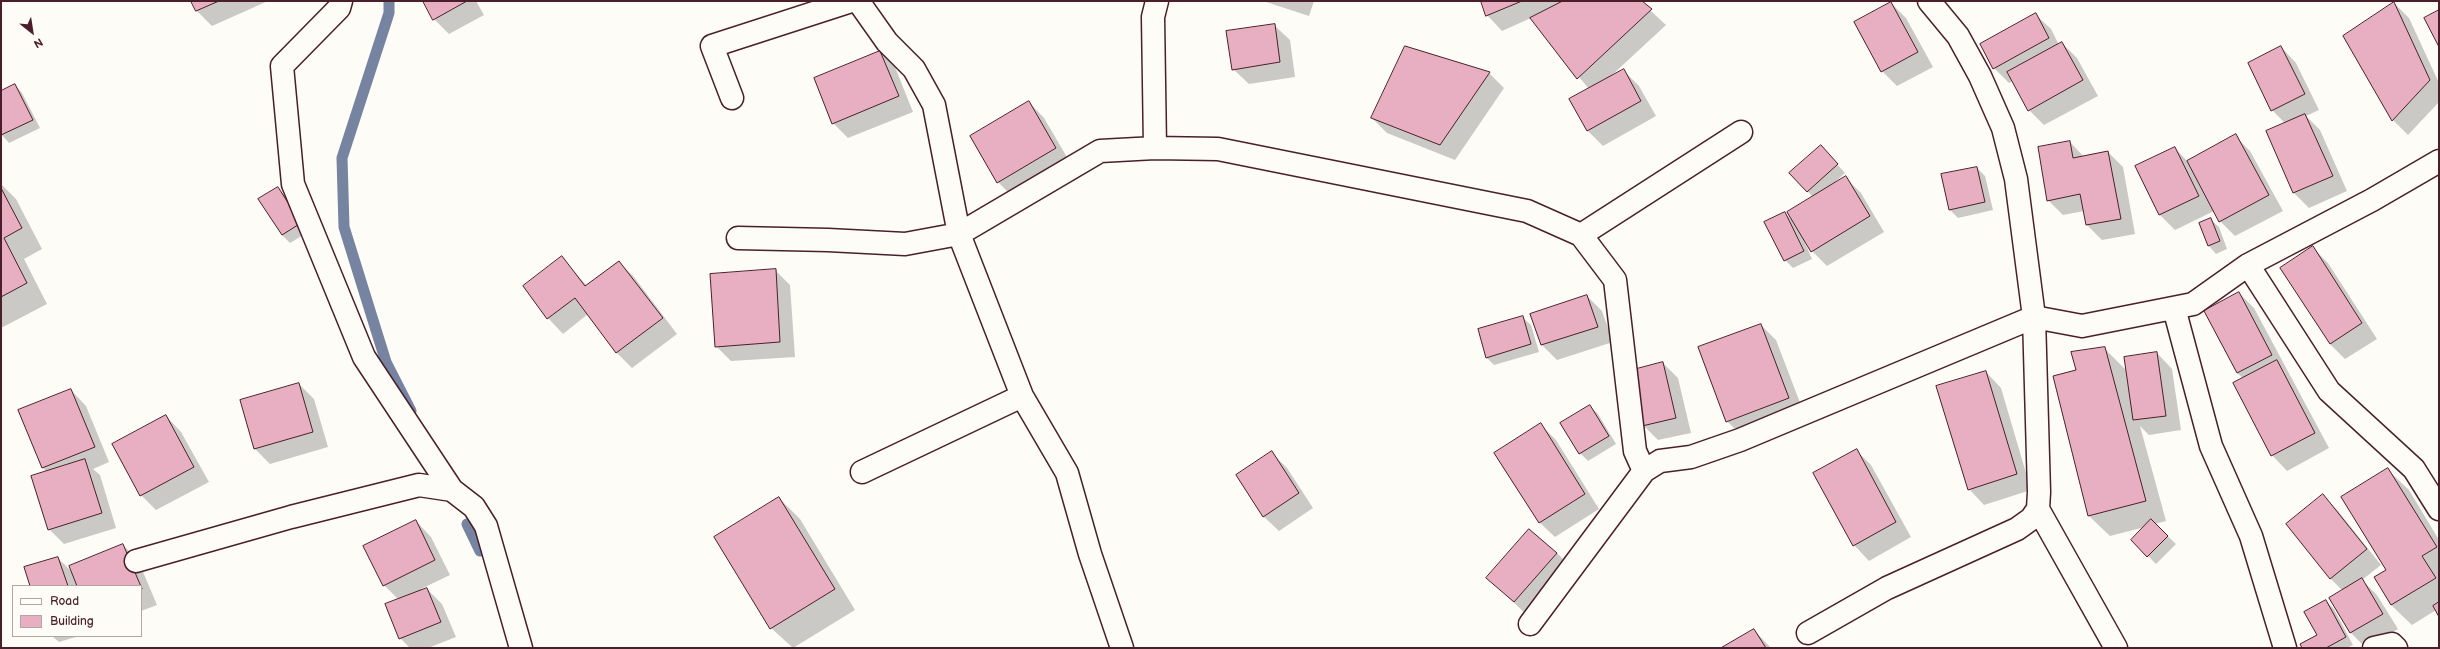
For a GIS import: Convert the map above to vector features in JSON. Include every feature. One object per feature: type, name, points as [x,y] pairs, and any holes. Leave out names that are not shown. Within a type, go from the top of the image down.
[{"type":"street","points":[[341,1],[339,8],[282,66],[293,184],[364,357],[452,490],[474,507],[486,526],[521,648]]},
{"type":"street","points":[[732,98],[712,46],[851,1]]},
{"type":"street","points":[[858,1],[887,42],[914,69],[934,105],[959,234],[982,298],[1022,396],[1067,473],[1090,554],[1122,648]]},
{"type":"street","points":[[1155,148],[1154,17],[1157,1]]},
{"type":"street","points":[[1929,1],[1958,36],[1980,76],[2003,128],[2016,179],[2034,317],[2039,472],[2038,509],[2116,648]]},
{"type":"street","points":[[1581,236],[1741,132]]},
{"type":"street","points":[[738,238],[828,240],[905,244],[959,234],[1100,151],[1155,148],[1218,149],[1279,160],[1527,211],[1581,236],[1615,280],[1635,451],[1644,471]]},
{"type":"street","points":[[1530,624],[1644,471],[1660,462],[1691,457],[1740,440],[2034,317],[2082,326],[2193,304],[2248,265],[2372,200],[2439,161]]},
{"type":"street","points":[[2248,265],[2329,391],[2414,469],[2439,510]]},
{"type":"street","points":[[2174,308],[2211,446],[2251,536],[2285,648]]},
{"type":"street","points":[[862,472],[1022,396]]},
{"type":"street","points":[[136,561],[299,515],[419,485],[452,490]]},
{"type":"street","points":[[1808,633],[1887,588],[2017,529],[2031,519],[2038,509]]},
{"type":"street","points":[[2374,648],[2392,644],[2396,648]]},
{"type":"building","points":[[191,1],[219,1],[196,11]]},
{"type":"building","points":[[423,1],[467,1],[433,20]]},
{"type":"building","points":[[1481,1],[1522,1],[1486,16]]},
{"type":"building","points":[[1563,1],[1642,1],[1652,9],[1577,79],[1530,18]]},
{"type":"building","points":[[1891,2],[1918,52],[1881,72],[1854,22]]},
{"type":"building","points":[[2394,2],[2430,80],[2392,121],[2343,36]]},
{"type":"building","points":[[2439,10],[2439,47],[2424,18]]},
{"type":"building","points":[[2036,13],[2049,38],[1993,69],[1980,44]]},
{"type":"building","points":[[1275,24],[1280,62],[1232,70],[1226,31]]},
{"type":"building","points":[[2062,42],[2083,80],[2028,111],[2007,72]]},
{"type":"building","points":[[1405,46],[1490,72],[1440,145],[1371,118]]},
{"type":"building","points":[[2281,46],[2305,94],[2271,111],[2248,63]]},
{"type":"building","points":[[880,51],[899,96],[832,124],[814,78]]},
{"type":"building","points":[[1624,69],[1641,101],[1587,131],[1569,99]]},
{"type":"building","points":[[15,84],[33,120],[1,135],[1,91]]},
{"type":"building","points":[[1029,101],[1056,148],[997,183],[970,136]]},
{"type":"building","points":[[2305,114],[2333,176],[2293,193],[2266,131]]},
{"type":"building","points":[[2236,134],[2269,195],[2219,222],[2187,161]]},
{"type":"building","points":[[2070,141],[2073,158],[2108,151],[2121,219],[2086,225],[2080,194],[2047,201],[2038,147]]},
{"type":"building","points":[[1821,145],[1838,164],[1807,192],[1789,173]]},
{"type":"building","points":[[2175,147],[2199,196],[2159,215],[2135,166]]},
{"type":"building","points":[[1977,167],[1985,202],[1949,210],[1941,174]]},
{"type":"building","points":[[1846,176],[1870,216],[1811,252],[1787,212]]},
{"type":"building","points":[[278,187],[301,223],[282,235],[258,199]]},
{"type":"building","points":[[1,188],[22,228],[4,238],[27,283],[1,297]]},
{"type":"building","points":[[1785,212],[1804,251],[1784,261],[1764,222]]},
{"type":"building","points":[[2211,218],[2220,241],[2208,246],[2199,223]]},
{"type":"building","points":[[2313,246],[2362,323],[2330,344],[2280,268]]},
{"type":"building","points":[[562,256],[585,286],[619,261],[663,318],[616,353],[575,298],[547,319],[523,286]]},
{"type":"building","points":[[776,269],[780,342],[715,347],[710,274]]},
{"type":"building","points":[[2239,292],[2272,355],[2237,373],[2204,311]]},
{"type":"building","points":[[1587,295],[1598,327],[1541,345],[1530,314]]},
{"type":"building","points":[[1523,316],[1531,344],[1486,358],[1478,329]]},
{"type":"building","points":[[1761,324],[1789,398],[1726,422],[1698,347]]},
{"type":"building","points":[[2105,347],[2146,501],[2088,516],[2053,376],[2076,370],[2071,352]]},
{"type":"building","points":[[2157,352],[2166,416],[2133,420],[2124,357]]},
{"type":"building","points":[[2277,360],[2315,433],[2271,456],[2233,383]]},
{"type":"building","points":[[1663,362],[1676,418],[1642,426],[1629,371]]},
{"type":"building","points":[[1986,371],[2017,474],[1968,490],[1936,386]]},
{"type":"building","points":[[299,383],[313,432],[254,449],[240,400]]},
{"type":"building","points":[[71,389],[95,447],[42,468],[18,410]]},
{"type":"building","points":[[1590,405],[1609,436],[1579,454],[1560,423]]},
{"type":"building","points":[[166,415],[194,467],[140,496],[112,444]]},
{"type":"building","points":[[1541,423],[1585,494],[1539,523],[1494,453]]},
{"type":"building","points":[[1857,449],[1896,522],[1853,546],[1813,473]]},
{"type":"building","points":[[1272,451],[1299,493],[1263,517],[1236,475]]},
{"type":"building","points":[[85,459],[102,513],[48,530],[31,476]]},
{"type":"building","points":[[2388,468],[2437,547],[2422,556],[2436,578],[2391,605],[2374,577],[2386,570],[2341,497]]},
{"type":"building","points":[[2323,494],[2367,549],[2330,579],[2286,524]]},
{"type":"building","points":[[779,497],[835,589],[770,629],[714,537]]},
{"type":"building","points":[[2151,519],[2168,536],[2147,557],[2131,540]]},
{"type":"building","points":[[416,520],[435,560],[383,586],[363,546]]},
{"type":"building","points":[[1529,529],[1557,553],[1514,602],[1486,578]]},
{"type":"building","points":[[123,544],[141,585],[77,585],[69,566]]},
{"type":"building","points":[[58,557],[68,585],[30,585],[24,567]]},
{"type":"building","points":[[2362,578],[2383,614],[2350,633],[2329,598]]},
{"type":"building","points":[[427,588],[441,622],[399,639],[385,604]]},
{"type":"building","points":[[2326,600],[2346,637],[2326,648],[2302,648],[2300,644],[2317,635],[2304,612]]},
{"type":"building","points":[[2439,602],[2439,617],[2433,606]]},
{"type":"building","points":[[1754,629],[1766,648],[1721,648]]},
{"type":"waterway","points":[[389,1],[389,13],[342,158],[344,227],[386,362],[411,411]]},
{"type":"waterway","points":[[467,524],[480,551]]}]
